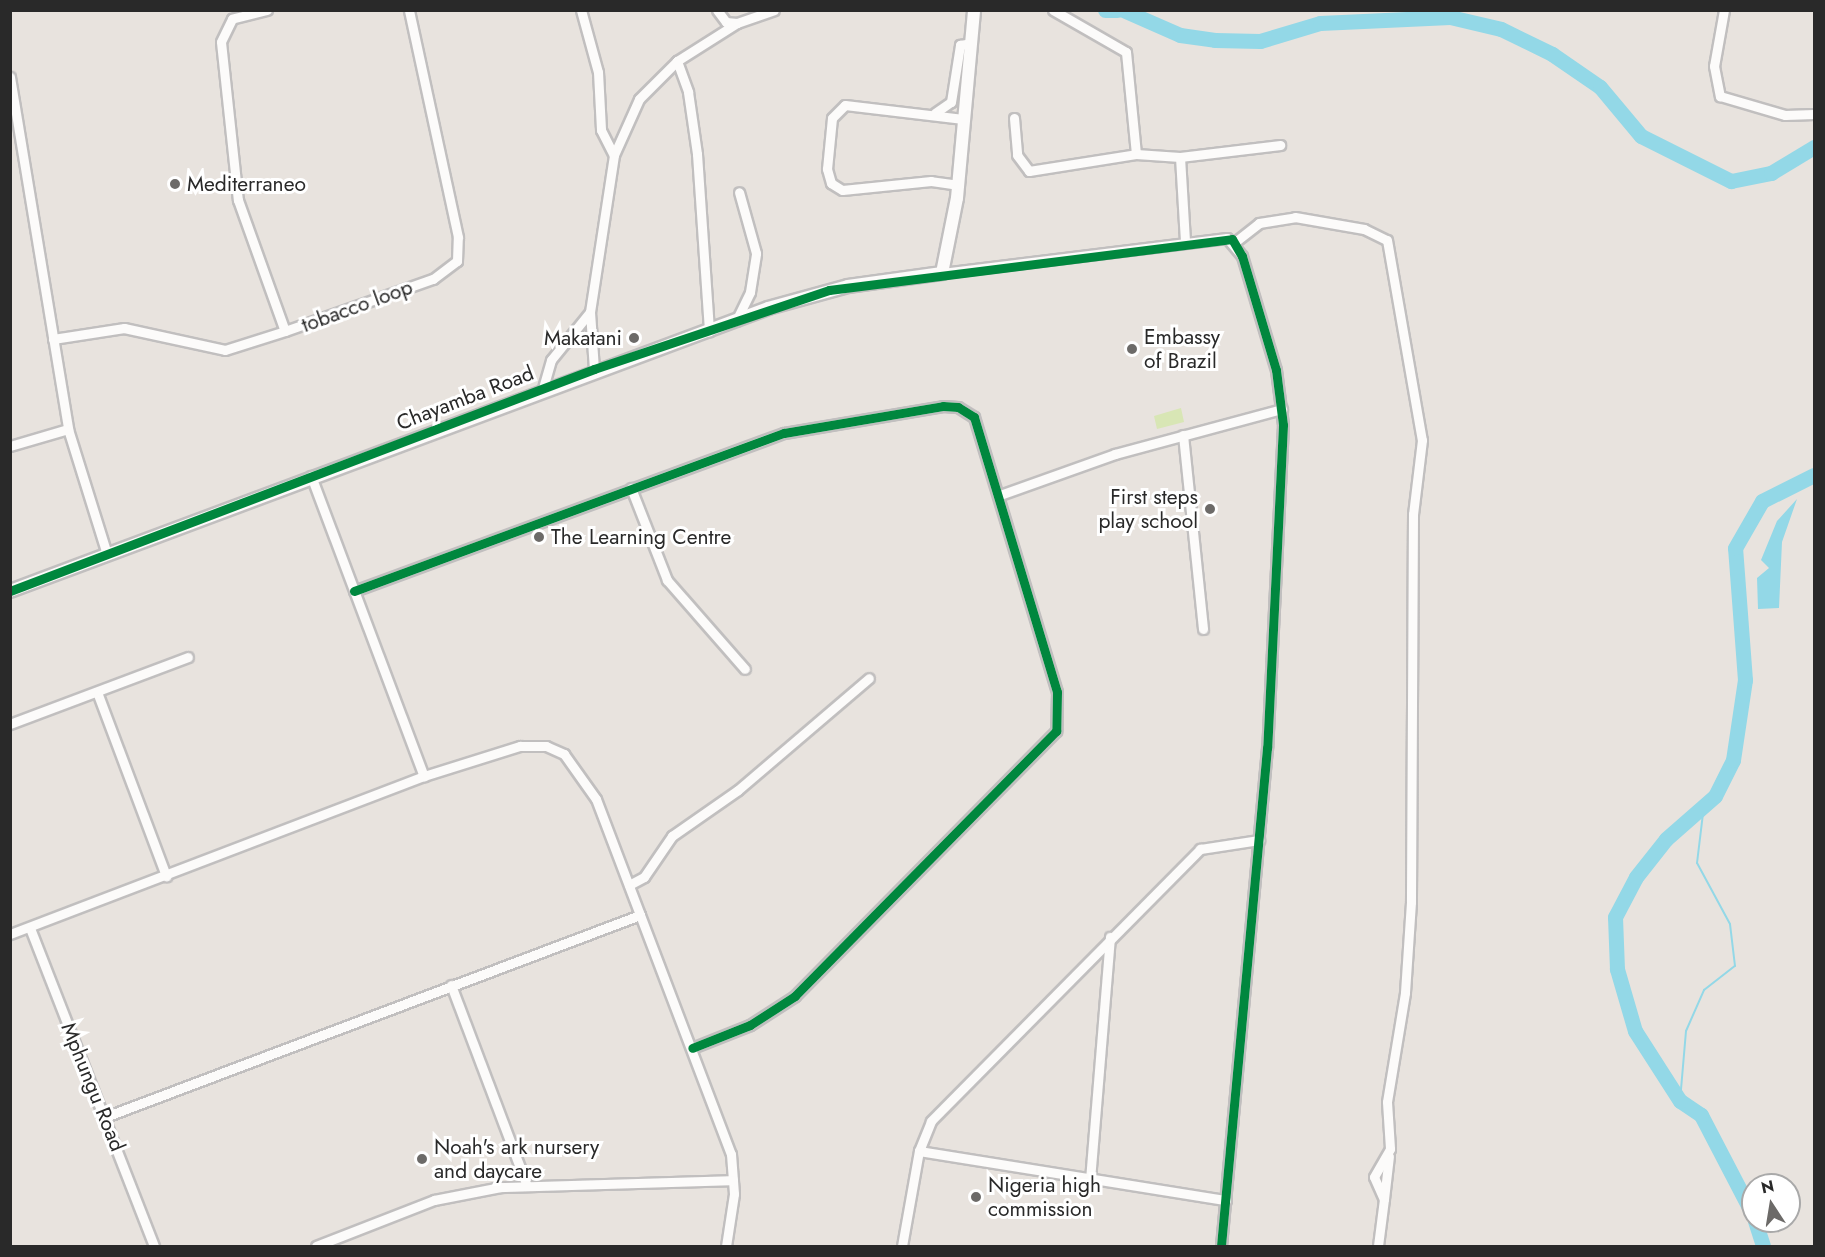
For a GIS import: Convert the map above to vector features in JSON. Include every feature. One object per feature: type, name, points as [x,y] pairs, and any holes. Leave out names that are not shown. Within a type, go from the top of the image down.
[{"type":"street","name":"tobacco loop","points":[[267,10],[232,19],[221,42],[238,200],[285,331],[433,279],[457,261],[458,237],[409,10]]},
{"type":"street","points":[[581,10],[598,72],[602,130],[614,155]]},
{"type":"street","points":[[717,10],[726,22],[737,23]]},
{"type":"street","points":[[594,369],[590,312],[614,155],[639,99],[677,61],[737,23],[774,10]]},
{"type":"street","points":[[974,10],[959,185],[942,273],[1185,241],[1235,242],[1268,219],[1313,218],[1380,234],[1394,257],[1422,462],[1413,514],[1411,902],[1401,976],[1405,993],[1387,1102],[1389,1156],[1378,1246]]},
{"type":"street","points":[[1053,10],[1126,52],[1136,154]]},
{"type":"street","points":[[1724,10],[1714,66],[1720,96],[1785,115],[1815,114]]},
{"type":"street","points":[[935,113],[951,102],[960,45],[972,44]]},
{"type":"street","points":[[677,61],[688,92],[698,164],[709,332]]},
{"type":"street","points":[[10,77],[68,429],[107,554]]},
{"type":"street","points":[[959,185],[931,181],[842,189],[829,179],[836,110],[854,102],[963,118]]},
{"type":"street","points":[[1014,118],[1017,156],[1029,171],[1136,154],[1180,158],[1280,145]]},
{"type":"street","points":[[1180,158],[1185,241]]},
{"type":"street","points":[[736,321],[750,292],[756,253],[739,192]]},
{"type":"street","points":[[1221,1246],[1259,840],[1282,409],[1235,242]]},
{"type":"street","name":"Chayamba Road","points":[[10,591],[594,369],[829,290],[942,273]]},
{"type":"street","points":[[543,388],[551,360],[590,312]]},
{"type":"street","points":[[53,339],[124,328],[225,350],[285,331]]},
{"type":"street","points":[[354,591],[632,488],[812,425],[951,405],[970,413],[977,423],[1057,692],[1056,731],[795,996],[750,1025],[692,1048]]},
{"type":"street","points":[[999,495],[1183,435],[1282,409]]},
{"type":"street","points":[[10,446],[68,429]]},
{"type":"street","points":[[1183,435],[1203,629]]},
{"type":"street","points":[[311,476],[424,776]]},
{"type":"street","points":[[632,488],[667,580],[745,669]]},
{"type":"street","points":[[10,724],[188,657]]},
{"type":"street","points":[[629,885],[644,877],[672,836],[738,790],[869,678]]},
{"type":"street","points":[[97,692],[166,876]]},
{"type":"street","points":[[10,934],[424,776],[520,746],[546,746],[564,754],[586,779],[629,885],[731,1154],[733,1180],[726,1246]]},
{"type":"street","points":[[902,1246],[919,1151],[926,1128],[958,1091],[1200,849],[1259,840]]},
{"type":"street","points":[[105,1117],[640,915]]},
{"type":"street","name":"Mphungu Road","points":[[30,928],[154,1246]]},
{"type":"street","points":[[1090,1180],[1110,937]]},
{"type":"street","points":[[451,985],[526,1184]]},
{"type":"street","points":[[919,1151],[1226,1200]]},
{"type":"street","points":[[1384,1199],[1374,1177],[1389,1156]]},
{"type":"street","points":[[316,1246],[434,1200],[526,1184],[733,1180]]},
{"type":"green space","points":[[1181,408],[1184,422],[1157,429],[1154,416]]},
{"type":"water","points":[[1797,499],[1782,542],[1779,608],[1758,609],[1757,578],[1769,568],[1761,560],[1777,521]]},
{"type":"waterway","points":[[1105,10],[1117,10]]},
{"type":"waterway","points":[[1123,10],[1180,35],[1215,40],[1260,41],[1320,23],[1450,17],[1501,29],[1552,54],[1600,87],[1641,136],[1731,181],[1771,173],[1814,147]]},
{"type":"waterway","points":[[1741,1192],[1701,1115],[1680,1101],[1635,1031],[1617,969],[1615,917],[1636,877],[1666,839],[1715,796],[1733,760],[1745,680],[1735,548],[1762,501],[1814,475]]},
{"type":"waterway","points":[[1680,1101],[1686,1031],[1704,990],[1735,966],[1730,924],[1697,863],[1704,805]]},
{"type":"waterway","points":[[1759,1233],[1763,1246]]},
{"type":"cycle path","points":[[10,591],[594,369],[829,290],[1232,239],[1242,256],[1276,370],[1283,425],[1267,748],[1221,1246]]},
{"type":"cycle path","points":[[354,591],[784,433],[943,406],[958,407],[974,417],[1057,692],[1056,731],[795,996],[750,1025],[692,1048]]},
{"type":"place","name":"Mediterraneo","points":[[175,184]]},
{"type":"place","name":"Makatani","points":[[634,338]]},
{"type":"place","name":"Embassy of Brazil","points":[[1132,349]]},
{"type":"place","name":"First steps play school","points":[[1210,509]]},
{"type":"place","name":"The Learning Centre","points":[[539,537]]},
{"type":"place","name":"Noah's ark nursery and daycare","points":[[422,1159]]},
{"type":"place","name":"Nigeria high commission","points":[[976,1197]]}]
